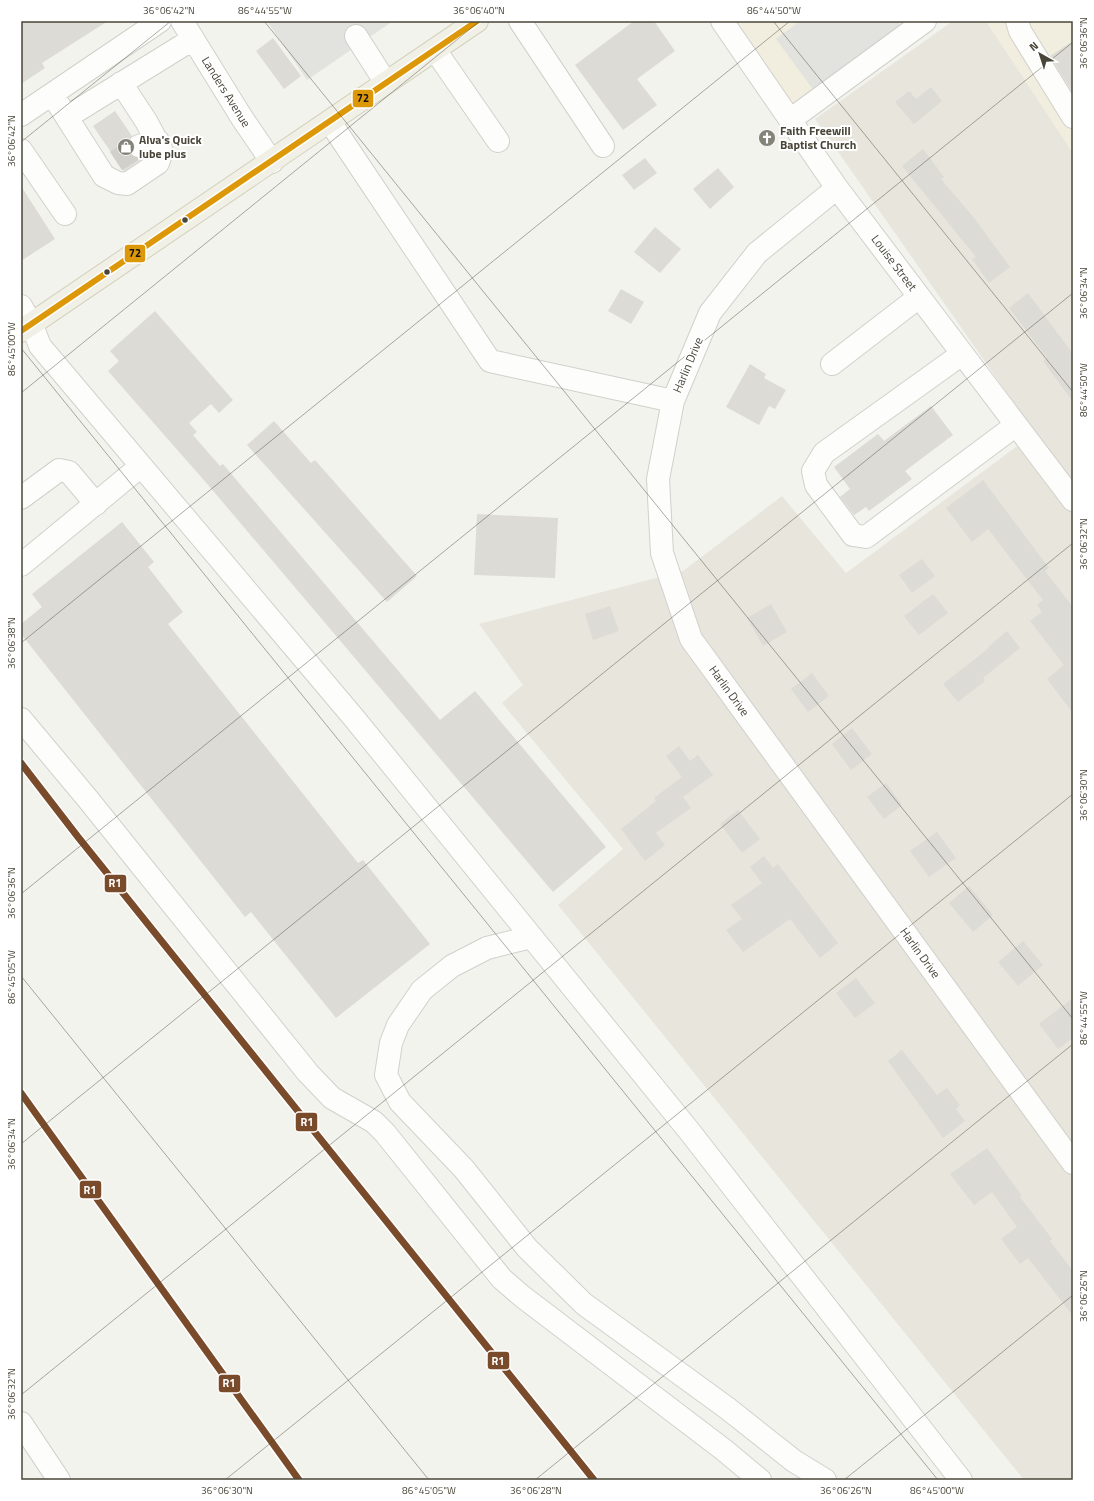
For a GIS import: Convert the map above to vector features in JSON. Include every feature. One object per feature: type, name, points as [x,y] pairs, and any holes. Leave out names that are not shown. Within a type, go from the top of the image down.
[{"type":"main road","points":[[24,320],[272,162],[477,21]]},
{"type":"street","points":[[21,115],[160,21]]},
{"type":"street","points":[[520,21],[603,146]]},
{"type":"street","name":"Louise Street","points":[[722,21],[837,188],[1073,500]]},
{"type":"street","points":[[790,120],[925,21]]},
{"type":"street","points":[[1018,21],[1020,31],[1073,117]]},
{"type":"street","points":[[67,117],[121,83],[187,30]]},
{"type":"street","name":"Landers Avenue","points":[[187,30],[242,118],[272,162]]},
{"type":"street","points":[[356,36],[386,83]]},
{"type":"street","points":[[435,50],[498,141]]},
{"type":"street","points":[[52,94],[67,117],[114,169],[118,183],[127,184],[158,163],[162,151],[147,147],[121,83]]},
{"type":"street","points":[[330,122],[490,361],[673,401]]},
{"type":"street","points":[[21,150],[65,214]]},
{"type":"street","name":"Harlin Drive","points":[[837,188],[757,253],[710,313],[673,401],[658,479],[662,553],[691,639],[1073,1163]]},
{"type":"street","points":[[832,364],[919,296]]},
{"type":"street","points":[[24,320],[40,346],[354,718],[690,1132],[961,1480]]},
{"type":"street","points":[[962,354],[824,453],[813,470],[816,485],[853,535],[866,537],[1016,425]]},
{"type":"street","points":[[21,565],[141,466]]},
{"type":"street","points":[[21,498],[59,470],[69,472],[96,504]]},
{"type":"street","points":[[21,719],[87,798],[308,1073],[332,1098],[374,1122],[502,1279],[523,1297],[724,1450],[760,1480]]},
{"type":"street","points":[[531,937],[487,948],[452,966],[422,990],[398,1025],[391,1043],[386,1075],[400,1102],[464,1168],[527,1248],[584,1304],[727,1408],[794,1461],[825,1480]]},
{"type":"street","points":[[21,1423],[59,1480]]},
{"type":"shaded area","points":[[267,21],[393,21],[307,80]]},
{"type":"shaded area","points":[[722,21],[925,21],[790,120]]},
{"type":"shaded area","points":[[800,21],[898,21],[902,27],[815,92],[776,39]]},
{"type":"shaded area","points":[[953,21],[986,21],[1073,153],[1073,1480],[1024,1480],[558,905],[623,849],[502,703],[523,685],[479,624],[683,571],[782,496],[846,573],[1035,433],[815,119]]},
{"type":"shaded area","points":[[986,21],[1073,21],[1073,153]]},
{"type":"building","points":[[21,21],[108,21],[42,63],[45,68],[21,84]]},
{"type":"building","points":[[634,21],[654,21],[675,51],[637,79],[657,105],[623,130],[575,65]]},
{"type":"building","points":[[273,38],[301,76],[284,89],[256,51]]},
{"type":"building","points":[[1073,41],[1073,93],[1050,56]]},
{"type":"building","points":[[931,87],[942,101],[914,124],[895,102],[909,91],[916,99]]},
{"type":"building","points":[[115,111],[132,136],[127,143],[127,149],[130,154],[136,158],[143,158],[124,171],[93,126]]},
{"type":"building","points":[[923,149],[944,177],[941,179],[975,219],[1010,267],[989,283],[972,259],[976,257],[902,166]]},
{"type":"building","points":[[645,158],[657,173],[634,190],[622,175]]},
{"type":"building","points":[[718,168],[734,187],[710,209],[693,189]]},
{"type":"building","points":[[21,186],[55,239],[21,261]]},
{"type":"building","points":[[655,227],[681,249],[660,273],[634,252]]},
{"type":"building","points":[[621,289],[644,302],[631,324],[608,311]]},
{"type":"building","points":[[1028,293],[1073,354],[1073,402],[1043,361],[1047,358],[1009,308]]},
{"type":"building","points":[[155,311],[233,400],[219,413],[211,404],[189,423],[197,432],[193,435],[220,466],[223,464],[440,720],[475,691],[606,847],[553,892],[209,486],[108,371],[119,361],[110,351]]},
{"type":"building","points":[[750,364],[766,374],[764,378],[786,390],[775,409],[769,406],[759,425],[726,407]]},
{"type":"building","points":[[931,406],[953,435],[905,471],[912,479],[869,511],[866,507],[854,515],[840,497],[850,489],[834,467],[878,434],[884,441]]},
{"type":"building","points":[[274,421],[311,463],[315,460],[417,576],[387,602],[247,445]]},
{"type":"building","points":[[983,480],[1049,568],[1045,571],[1073,607],[1073,713],[1047,679],[1064,665],[1030,621],[1042,612],[1037,605],[1043,600],[988,529],[972,542],[946,508]]},
{"type":"building","points":[[477,514],[558,518],[555,578],[474,575]]},
{"type":"building","points":[[122,522],[154,562],[148,567],[183,612],[168,624],[358,863],[363,860],[430,944],[336,1018],[251,912],[245,917],[21,634],[21,624],[42,607],[32,594]]},
{"type":"building","points":[[922,559],[935,576],[912,593],[899,575]]},
{"type":"building","points":[[933,594],[948,613],[919,635],[904,616]]},
{"type":"building","points":[[771,604],[787,632],[763,646],[747,618]]},
{"type":"building","points":[[610,606],[619,631],[593,640],[585,614]]},
{"type":"building","points":[[1007,631],[1020,648],[983,678],[985,681],[958,702],[943,684],[989,648],[988,647]]},
{"type":"building","points":[[812,673],[829,696],[808,712],[791,689]]},
{"type":"building","points":[[852,728],[872,754],[851,770],[832,744]]},
{"type":"building","points":[[679,746],[690,761],[698,755],[713,775],[683,797],[691,808],[656,833],[665,845],[645,861],[621,829],[656,801],[654,798],[682,777],[666,756]]},
{"type":"building","points":[[886,783],[902,805],[884,819],[867,797]]},
{"type":"building","points":[[738,810],[760,839],[742,853],[720,824]]},
{"type":"building","points":[[937,832],[956,858],[929,877],[910,851]]},
{"type":"building","points":[[764,856],[773,868],[778,864],[838,943],[820,958],[790,919],[743,952],[726,930],[742,919],[731,905],[762,883],[750,867]]},
{"type":"building","points":[[969,886],[993,915],[973,932],[949,903]]},
{"type":"building","points":[[1023,941],[1043,965],[1018,986],[998,962]]},
{"type":"building","points":[[856,978],[875,1003],[855,1018],[836,993]]},
{"type":"building","points":[[1073,998],[1073,1038],[1058,1049],[1039,1024]]},
{"type":"building","points":[[902,1050],[937,1095],[947,1088],[960,1105],[956,1109],[965,1121],[943,1138],[888,1061]]},
{"type":"building","points":[[987,1148],[1022,1196],[1020,1197],[1052,1239],[1050,1241],[1073,1271],[1073,1316],[1028,1258],[1020,1264],[1001,1239],[1017,1227],[992,1192],[974,1205],[950,1174]]},
{"type":"tunnel","points":[[116,161],[139,146]]},
{"type":"transit line","name":"72","points":[[21,331],[477,21]]},
{"type":"transit line","name":"R1","points":[[21,763],[78,837],[594,1480]]},
{"type":"transit line","name":"R1","points":[[21,1093],[299,1480]]},
{"type":"place","name":"Faith Freewill Baptist Church","points":[[767,138]]},
{"type":"place","name":"Alva's Quick lube plus","points":[[126,147]]}]
